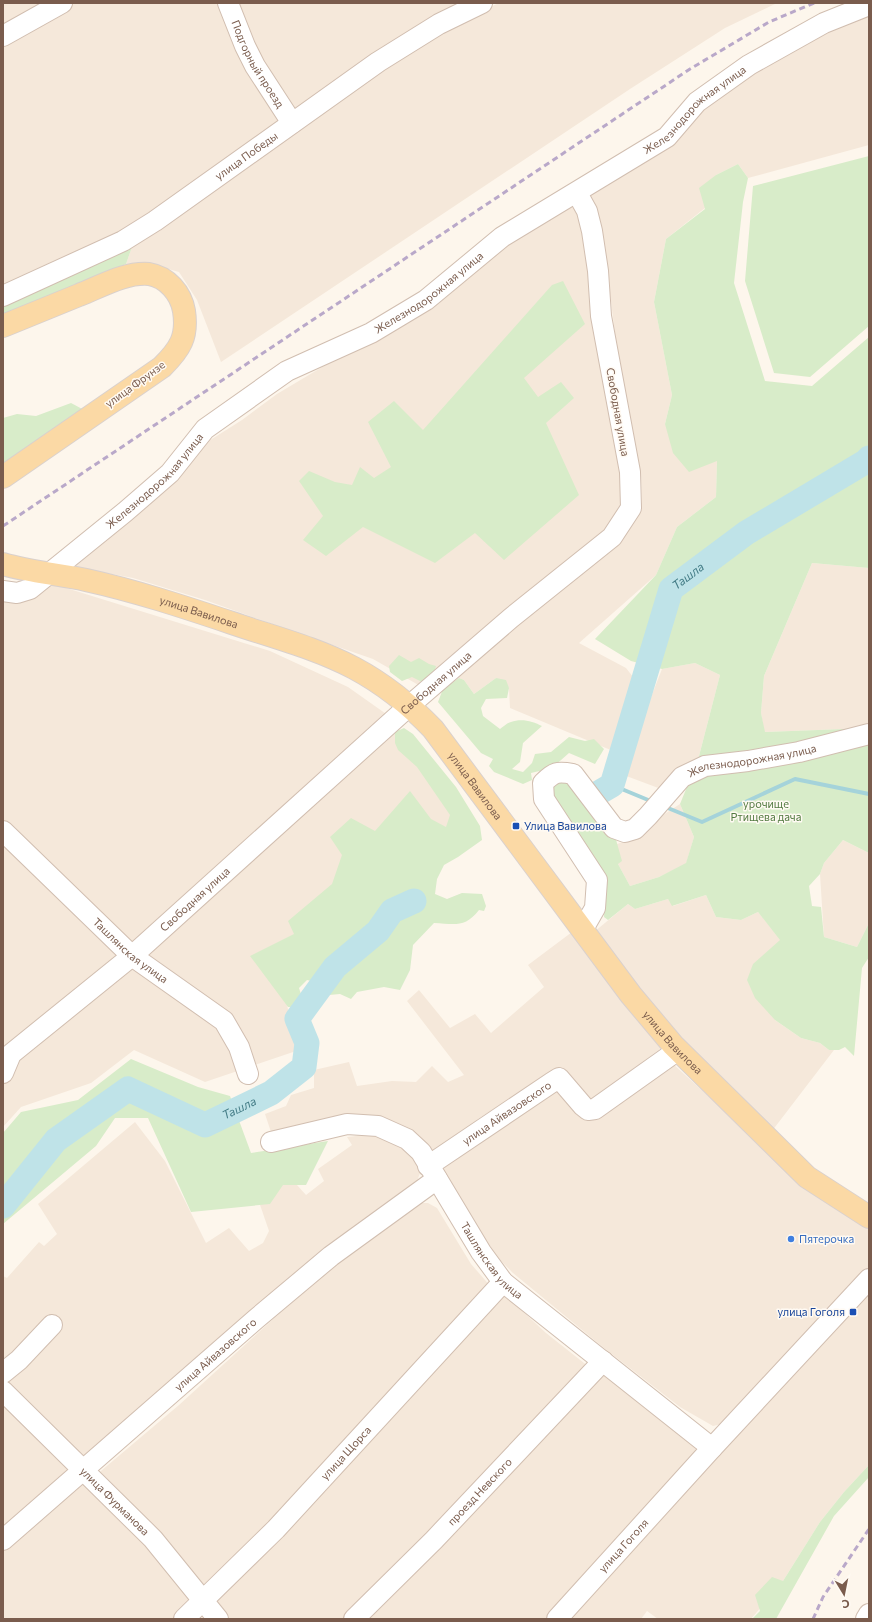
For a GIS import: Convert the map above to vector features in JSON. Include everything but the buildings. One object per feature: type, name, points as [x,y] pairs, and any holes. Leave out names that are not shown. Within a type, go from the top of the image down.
[{"type":"main road","name":"улица Фрунзе","points":[[3,326],[110,282],[130,276],[149,274],[164,280],[176,291],[183,305],[186,323],[183,339],[176,353],[162,367],[3,477]]},
{"type":"main road","points":[[3,564],[48,574]]},
{"type":"main road","name":"улица Вавилова","points":[[48,574],[86,580],[144,595],[312,649],[354,668],[384,686],[409,706],[433,729],[631,995],[678,1050],[807,1178],[869,1218]]},
{"type":"street","points":[[3,36],[62,3]]},
{"type":"street","name":"Подгорный проезд","points":[[228,3],[245,46],[255,66],[292,123]]},
{"type":"street","name":"улица Победы","points":[[3,296],[123,241],[161,216],[378,62],[439,24],[482,3]]},
{"type":"street","name":"Железнодорожная улица","points":[[3,591],[17,593],[30,589],[125,512],[170,473],[204,429],[287,371],[371,333],[426,300],[502,237],[577,193],[667,137],[696,102],[749,65],[824,23],[869,5]]},
{"type":"street","name":"Свободная улица","points":[[3,1073],[11,1054],[132,956],[409,706],[511,618],[612,537],[631,508],[630,472],[601,316],[598,271],[592,231],[587,212],[577,193]]},
{"type":"street","name":"Железнодорожная улица","points":[[583,929],[595,908],[597,880],[544,799],[542,783],[552,773],[563,772],[573,774],[614,828],[625,832],[634,829],[648,816],[664,796],[682,778],[705,766],[748,761],[799,752],[869,734]]},
{"type":"street","name":"Ташлянская улица","points":[[3,831],[132,956],[224,1021],[238,1047],[248,1074]]},
{"type":"street","name":"улица Айвазовского","points":[[3,1540],[256,1319],[331,1256],[433,1172],[551,1083],[559,1078],[583,1106],[588,1110],[595,1109],[678,1050]]},
{"type":"street","name":"Ташлянская улица","points":[[271,1142],[347,1124],[378,1126],[407,1139],[421,1152],[481,1252],[503,1282],[712,1448]]},
{"type":"street","name":"улица Гоголя","points":[[557,1619],[712,1448],[869,1279]]},
{"type":"street","name":"улица Щорса","points":[[184,1619],[276,1529],[503,1282]]},
{"type":"street","points":[[3,1373],[19,1360],[52,1325]]},
{"type":"street","name":"проезд Невского","points":[[354,1619],[434,1540],[603,1361]]},
{"type":"street","name":"улица Фурманова","points":[[3,1390],[153,1539],[218,1619]]},
{"type":"street","points":[[866,1619],[869,1614]]},
{"type":"shaded area","points":[[3,3],[49,3],[3,28]]},
{"type":"shaded area","points":[[73,3],[224,3],[288,121],[153,217],[3,287],[3,42]]},
{"type":"shaded area","points":[[233,3],[472,3],[293,118]]},
{"type":"shaded area","points":[[499,3],[777,3],[725,28],[630,89],[221,362],[197,300],[179,272],[154,265],[126,264],[132,247],[297,128],[443,29]]},
{"type":"shaded area","points":[[869,12],[869,145],[748,178],[738,164],[716,175],[705,208],[666,239],[654,302],[672,395],[665,424],[717,461],[716,497],[677,527],[656,575],[579,643],[626,668],[637,682],[613,751],[510,708],[509,688],[496,678],[474,694],[464,680],[459,678],[458,671],[521,618],[582,574],[618,541],[635,517],[642,501],[641,476],[627,422],[621,383],[606,260],[588,195],[704,107],[773,58]]},
{"type":"shaded area","points":[[566,206],[575,208],[581,214],[627,505],[607,533],[422,687],[373,659],[205,600],[133,578],[75,567],[73,563],[168,488],[204,444],[242,420],[277,394],[339,357],[399,326],[449,295],[500,248]]},
{"type":"shaded area","points":[[812,563],[869,568],[869,726],[844,729],[764,732],[761,713],[764,676]]},
{"type":"shaded area","points":[[50,583],[270,651],[348,687],[389,716],[433,773],[461,819],[281,972],[289,1015],[299,1050],[205,1082],[134,1050],[91,1083],[21,1107],[3,1127],[3,596]]},
{"type":"shaded area","points":[[695,663],[720,675],[698,760],[661,789],[621,774],[662,669]]},
{"type":"shaded area","points":[[680,804],[694,837],[686,864],[659,877],[630,886],[618,864],[617,844],[629,840],[647,830],[663,815]]},
{"type":"shaded area","points":[[843,840],[869,853],[869,924],[857,947],[824,937],[820,874],[824,863]]},
{"type":"shaded area","points":[[706,895],[716,917],[741,920],[758,912],[781,940],[775,1020],[801,1038],[820,1043],[829,1050],[834,1050],[772,1131],[693,1055],[594,932],[628,904],[635,909],[668,899],[673,906]]},
{"type":"shaded area","points":[[572,932],[664,1046],[587,1103],[550,1073],[478,1119],[465,1135],[432,1158],[401,1127],[272,1135],[265,1114],[286,1106],[291,1095],[314,1088],[314,1070],[349,1062],[357,1086],[392,1081],[416,1082],[432,1066],[448,1082],[464,1075],[407,1001],[419,990],[450,1028],[475,1014],[491,1033],[544,987],[528,965]]},
{"type":"shaded area","points":[[672,1063],[743,1128],[869,1227],[869,1275],[726,1423],[713,1426],[680,1407],[604,1348],[513,1273],[492,1252],[437,1166],[559,1085],[586,1116]]},
{"type":"shaded area","points":[[135,1122],[165,1161],[206,1243],[229,1228],[249,1251],[263,1243],[269,1231],[258,1199],[288,1175],[306,1195],[324,1181],[318,1169],[352,1145],[347,1137],[365,1135],[391,1138],[404,1146],[416,1163],[420,1173],[417,1181],[338,1241],[81,1465],[11,1391],[3,1378],[3,1276],[7,1278],[39,1242],[44,1246],[57,1234],[38,1204]]},
{"type":"shaded area","points":[[421,1203],[428,1203],[437,1208],[471,1264],[492,1288],[252,1542],[206,1588],[95,1476],[179,1405],[281,1312],[382,1226]]},
{"type":"shaded area","points":[[869,1292],[869,1465],[844,1492],[820,1522],[783,1581],[751,1619],[658,1619],[647,1611],[641,1619],[569,1619]]},
{"type":"shaded area","points":[[503,1293],[546,1333],[589,1367],[349,1619],[228,1619],[212,1600],[473,1330]]},
{"type":"shaded area","points":[[610,1375],[695,1445],[696,1452],[546,1619],[366,1619],[600,1376]]},
{"type":"shaded area","points":[[3,1397],[67,1466],[67,1474],[3,1527]]},
{"type":"shaded area","points":[[89,1484],[148,1538],[193,1601],[177,1619],[3,1619],[3,1549],[81,1485]]},
{"type":"green space","points":[[869,156],[869,326],[810,377],[774,373],[745,281],[753,186]]},
{"type":"green space","name":"урочище Ртищева дача","points":[[738,164],[748,178],[743,202],[734,283],[765,381],[812,386],[869,337],[869,568],[812,563],[764,676],[761,713],[765,732],[844,729],[869,726],[869,853],[843,840],[824,863],[820,874],[809,886],[812,906],[821,907],[824,937],[857,947],[869,924],[869,957],[862,968],[854,1056],[845,1047],[839,1050],[829,1050],[820,1043],[801,1038],[775,1020],[755,998],[747,980],[753,964],[780,940],[758,912],[741,920],[716,917],[706,895],[672,906],[668,899],[635,909],[628,904],[608,920],[604,917],[606,882],[555,808],[550,785],[565,781],[615,836],[622,861],[618,864],[630,886],[659,877],[686,863],[694,837],[680,804],[698,760],[720,675],[695,663],[662,669],[631,661],[595,639],[656,575],[677,527],[716,497],[717,461],[689,472],[673,453],[665,424],[672,395],[654,302],[666,239],[705,209],[699,188],[716,175]]},
{"type":"green space","points":[[132,247],[126,264],[3,316],[3,303]]},
{"type":"green space","points":[[563,281],[585,324],[524,378],[538,397],[561,382],[574,398],[546,423],[579,495],[504,560],[475,533],[435,563],[363,527],[326,556],[303,540],[323,516],[299,481],[309,471],[335,482],[352,485],[360,467],[374,478],[391,467],[368,422],[394,401],[423,430],[552,285]]},
{"type":"green space","points":[[71,403],[86,411],[3,472],[3,418],[17,414],[36,416]]},
{"type":"green space","points":[[399,655],[411,662],[419,658],[436,666],[432,679],[426,684],[412,677],[402,681],[390,672],[389,666]]},
{"type":"green space","points":[[459,678],[464,680],[474,694],[496,678],[506,680],[509,688],[507,698],[486,699],[481,708],[483,716],[500,729],[507,724],[519,720],[531,721],[542,726],[523,743],[520,762],[512,769],[523,772],[532,763],[535,754],[551,752],[569,737],[585,741],[594,739],[604,749],[595,764],[569,753],[552,768],[531,773],[532,780],[523,784],[494,772],[489,766],[493,759],[481,753],[438,702],[443,689]]},
{"type":"green space","points":[[404,728],[413,734],[456,787],[480,826],[482,840],[444,865],[437,879],[435,894],[447,899],[462,893],[482,894],[486,906],[484,911],[479,910],[469,920],[459,924],[434,923],[413,945],[410,970],[400,990],[384,987],[357,992],[351,999],[340,994],[329,995],[320,983],[307,980],[299,988],[305,1007],[288,1007],[250,956],[294,934],[288,921],[332,884],[342,855],[330,837],[351,818],[375,831],[410,791],[431,819],[446,827],[450,815],[417,767],[398,750],[395,743],[395,732]]},
{"type":"green space","points":[[131,1059],[198,1087],[230,1096],[251,1153],[328,1141],[306,1185],[283,1185],[270,1204],[191,1212],[148,1118],[115,1118],[96,1146],[3,1224],[3,1133],[21,1112],[78,1100]]},
{"type":"green space","points":[[869,1465],[869,1477],[834,1516],[776,1619],[752,1619],[760,1611],[755,1595],[772,1577],[783,1581],[820,1522],[844,1492]]},
{"type":"waterway","name":"Ташла","points":[[600,792],[612,785],[671,589],[746,533],[865,462],[869,458]]},
{"type":"waterway","points":[[663,806],[702,822],[795,779],[869,794]]},
{"type":"waterway","points":[[612,785],[653,802]]},
{"type":"waterway","name":"Ташла","points":[[3,1206],[56,1140],[128,1089],[205,1125],[271,1093],[304,1067],[307,1043],[297,1019],[335,967],[378,931],[392,911],[414,901]]},
{"type":"railway","points":[[3,526],[690,69],[769,22],[814,3]]},
{"type":"railway","points":[[813,1619],[823,1597],[869,1529]]},
{"type":"place","name":"Улица Вавилова","points":[[516,826]]},
{"type":"place","name":"Пятерочка","points":[[791,1239]]},
{"type":"place","name":"улица Гоголя","points":[[853,1312]]}]
